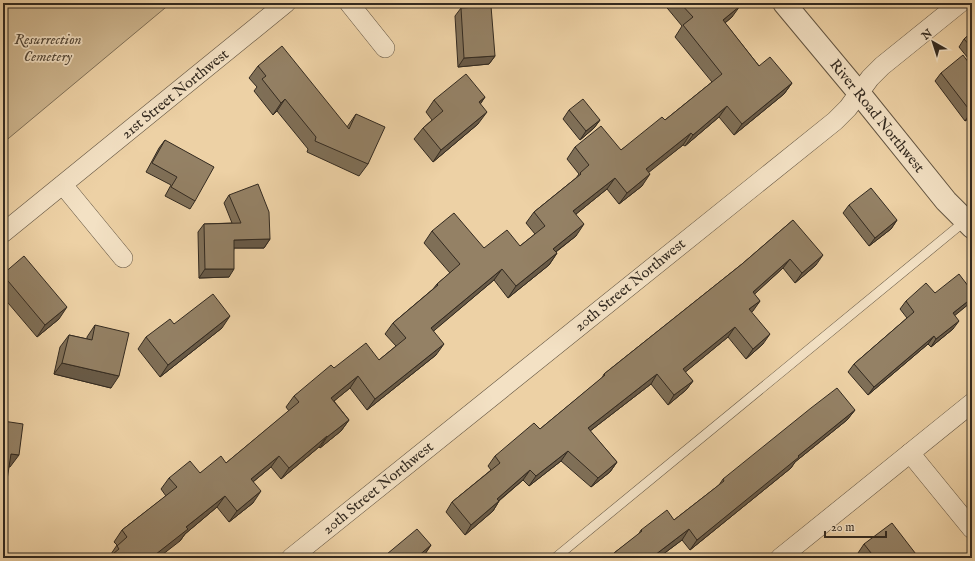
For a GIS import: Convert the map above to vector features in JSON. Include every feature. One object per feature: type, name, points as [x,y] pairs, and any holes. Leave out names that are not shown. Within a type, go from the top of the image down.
[{"type":"street","name":"21st Street Northwest","points":[[3,234],[286,3]]},
{"type":"street","points":[[349,3],[385,48]]},
{"type":"street","name":"River Road Northwest","points":[[784,3],[946,201],[968,224]]},
{"type":"street","name":"20th Street Northwest","points":[[291,558],[835,121],[848,108],[870,78],[882,66],[960,3]]},
{"type":"street","points":[[63,185],[123,258]]},
{"type":"street","points":[[780,558],[972,402]]},
{"type":"street","points":[[910,453],[972,529]]},
{"type":"lane","points":[[555,558],[968,224]]},
{"type":"green space","name":"Resurrection Cemetery","points":[[3,3],[171,3],[3,143]]},
{"type":"building","points":[[680,3],[737,3],[740,6],[723,20],[759,66],[770,57],[792,83],[742,124],[727,106],[693,135],[691,133],[646,169],[650,174],[627,193],[615,178],[573,211],[584,224],[553,249],[557,253],[516,286],[502,269],[431,328],[444,344],[375,399],[358,376],[331,398],[349,420],[327,436],[289,468],[279,456],[251,479],[261,491],[237,511],[225,496],[186,527],[188,529],[151,558],[108,558],[119,549],[117,546],[127,537],[122,530],[177,487],[169,478],[190,461],[200,473],[221,456],[226,463],[299,402],[294,396],[331,365],[334,368],[366,343],[379,360],[406,338],[393,323],[438,285],[437,284],[460,264],[432,231],[454,213],[484,248],[507,230],[520,246],[545,226],[534,212],[581,174],[580,173],[589,165],[575,147],[601,126],[621,150],[662,117],[665,120],[722,74],[683,25],[693,17]]},
{"type":"building","points":[[491,6],[495,56],[464,58],[461,8]]},
{"type":"building","points":[[972,32],[972,48],[964,39]]},
{"type":"building","points":[[282,46],[349,129],[356,114],[385,127],[368,164],[315,141],[316,137],[285,99],[281,103],[262,79],[266,76],[258,66]]},
{"type":"building","points":[[963,55],[972,67],[972,112],[941,73]]},
{"type":"building","points":[[466,74],[485,97],[479,102],[487,112],[441,150],[423,128],[443,111],[434,100]]},
{"type":"building","points":[[583,99],[600,120],[586,131],[569,110]]},
{"type":"building","points":[[165,140],[214,167],[195,201],[171,187],[177,177],[152,163]]},
{"type":"building","points":[[258,184],[269,212],[270,239],[234,240],[234,269],[205,269],[204,224],[241,223],[229,195]]},
{"type":"building","points":[[871,188],[897,220],[875,238],[849,205]]},
{"type":"building","points":[[793,220],[823,255],[802,273],[790,259],[753,292],[760,301],[749,309],[770,334],[753,349],[735,327],[683,369],[693,381],[674,395],[657,374],[588,428],[617,462],[598,478],[568,451],[536,476],[530,470],[497,499],[499,501],[471,525],[452,502],[500,463],[495,456],[534,423],[540,429],[605,375],[604,374],[742,264]]},
{"type":"building","points":[[24,256],[67,307],[45,325],[3,275]]},
{"type":"building","points":[[959,274],[972,291],[972,298],[953,313],[959,321],[936,339],[934,336],[874,387],[854,364],[914,312],[906,301],[926,283],[935,293]]},
{"type":"building","points":[[213,294],[230,316],[168,365],[146,337],[170,319],[174,324]]},
{"type":"building","points":[[95,325],[129,333],[119,376],[62,363],[69,335],[92,340]]},
{"type":"building","points":[[837,388],[855,410],[697,540],[689,529],[651,558],[618,558],[614,553],[667,510],[674,520]]},
{"type":"building","points":[[3,421],[23,424],[19,455],[11,454],[5,493],[3,493]]},
{"type":"building","points":[[892,523],[919,558],[875,558],[864,544]]},
{"type":"building","points":[[417,529],[431,545],[416,558],[390,558],[387,554]]}]
